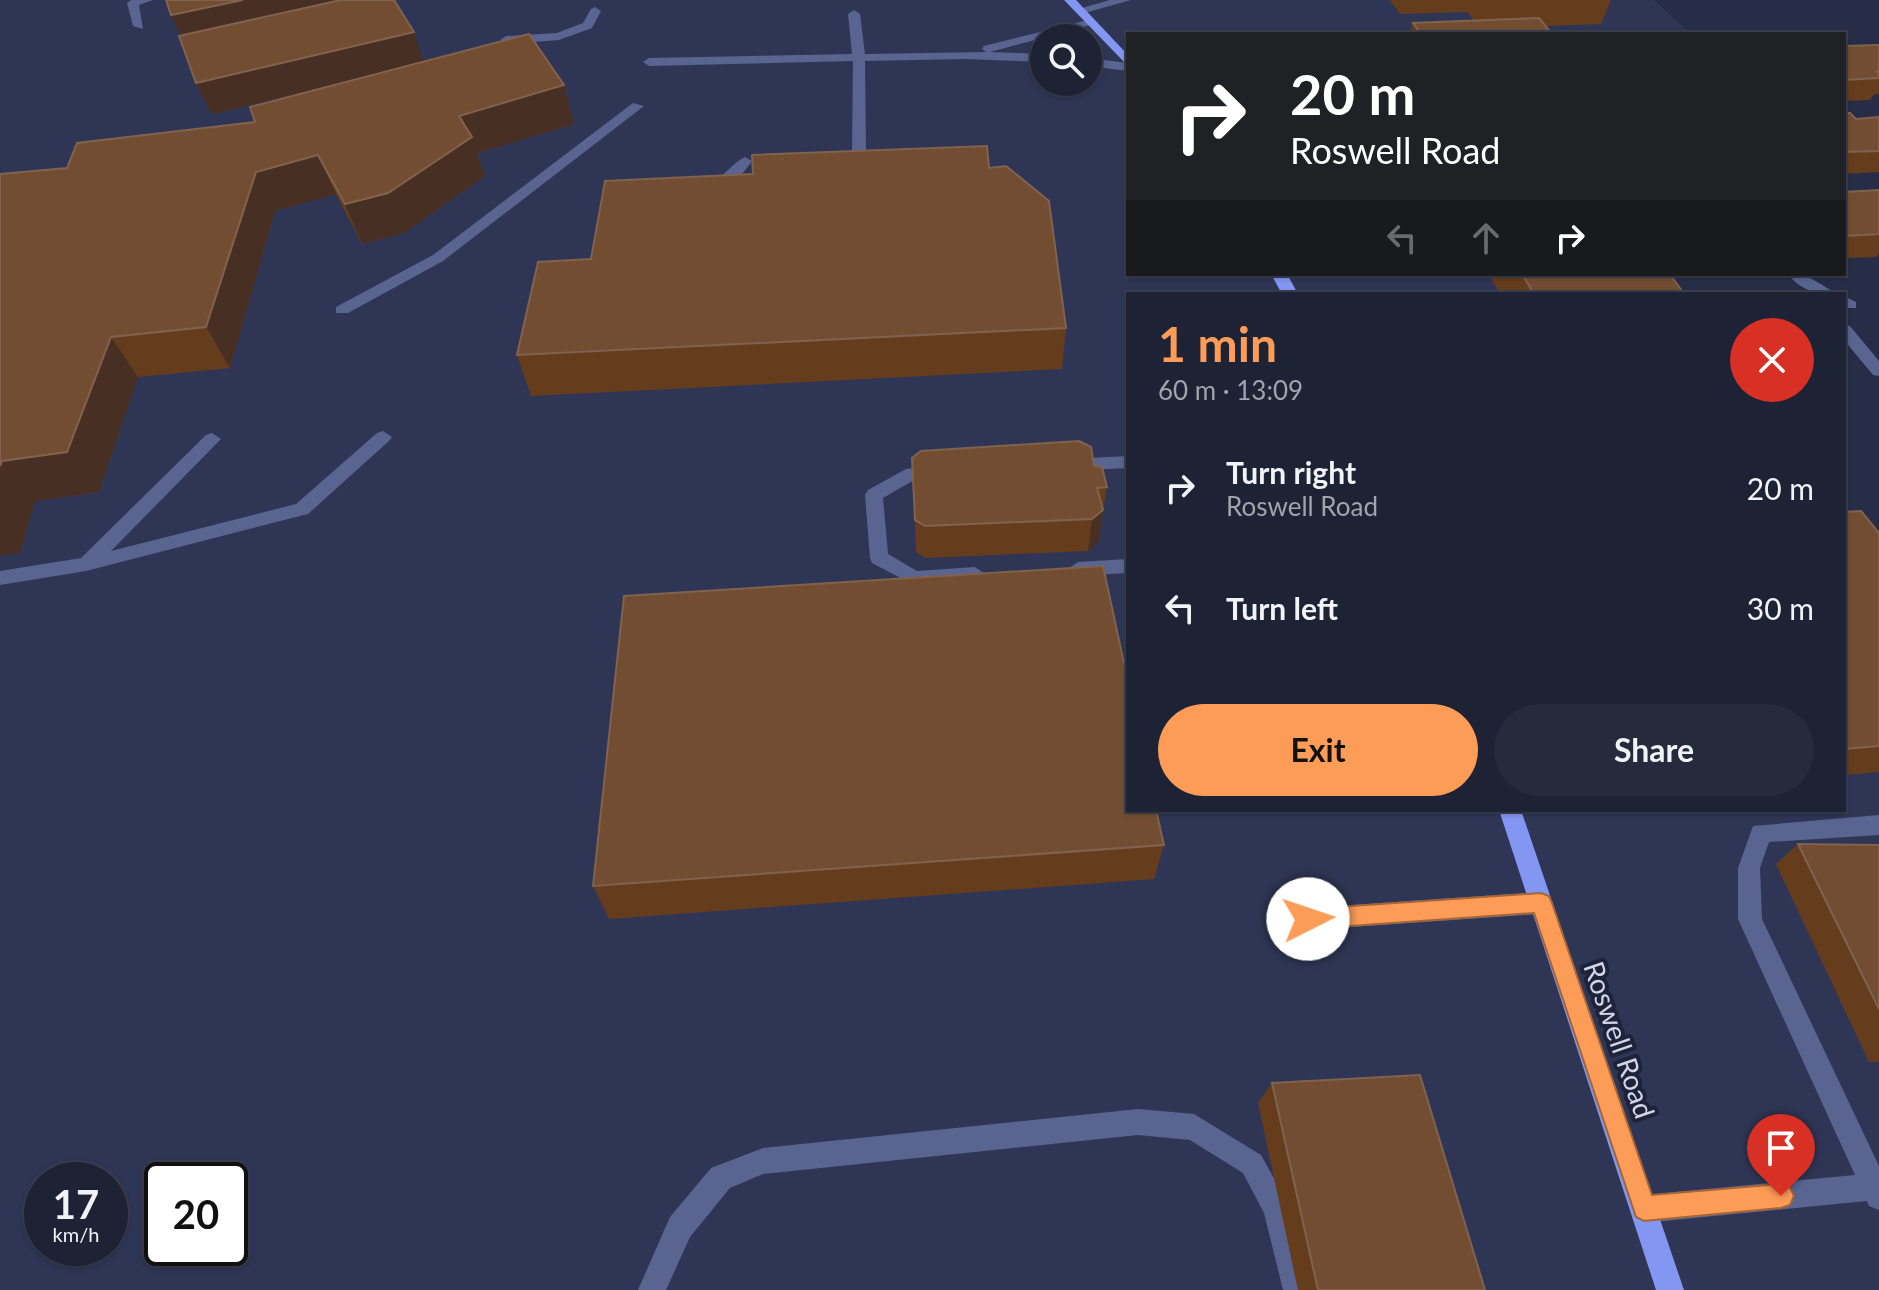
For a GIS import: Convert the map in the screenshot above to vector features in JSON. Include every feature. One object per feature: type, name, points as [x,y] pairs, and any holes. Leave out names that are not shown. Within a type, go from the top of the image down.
[{"type":"main road","points":[[1070,0],[1126,63]]},
{"type":"main road","name":"Roswell Road","points":[[1511,812],[1670,1290]]},
{"type":"lane","points":[[139,26],[133,3],[147,0]]},
{"type":"lane","points":[[1081,10],[1125,0]]},
{"type":"lane","points":[[506,40],[559,36],[588,25],[595,11]]},
{"type":"lane","points":[[854,14],[859,57],[859,151]]},
{"type":"lane","points":[[965,55],[1092,23]]},
{"type":"lane","points":[[649,62],[965,55],[1030,57]]},
{"type":"lane","points":[[1102,63],[1126,65]]},
{"type":"lane","points":[[342,310],[438,258],[638,106]]},
{"type":"lane","points":[[702,192],[716,189],[728,181],[745,161]]},
{"type":"lane","points":[[1798,277],[1811,292]]},
{"type":"lane","points":[[1798,277],[1825,292]]},
{"type":"lane","points":[[1846,332],[1879,371]]},
{"type":"lane","points":[[0,578],[86,564],[302,509],[383,437]]},
{"type":"lane","points":[[86,564],[212,439]]},
{"type":"lane","points":[[1051,466],[1126,462]]},
{"type":"lane","points":[[958,470],[912,473],[874,495],[879,558],[914,578],[991,573]]},
{"type":"lane","points":[[1052,570],[1126,566]]},
{"type":"lane","points":[[1644,1209],[1877,1191],[1750,919],[1749,868],[1761,833],[1879,825]]},
{"type":"lane","points":[[1308,919],[1541,903]]},
{"type":"lane","points":[[652,1290],[680,1227],[721,1178],[763,1161],[1138,1122],[1194,1127],[1252,1164],[1277,1209],[1297,1290]]},
{"type":"shaded area","points":[[0,0],[1654,0],[1689,32],[1126,32],[1126,276],[1657,276],[1667,292],[1126,292],[1126,812],[1846,812],[1846,605],[1879,663],[1879,1290],[0,1290]]},
{"type":"building","points":[[166,0],[243,0],[171,15]]},
{"type":"building","points":[[341,0],[394,0],[414,32],[196,83],[179,36]]},
{"type":"building","points":[[1539,18],[1550,32],[1420,32],[1413,23]]},
{"type":"building","points":[[529,34],[564,85],[459,116],[472,137],[388,193],[345,204],[318,155],[256,172],[206,327],[111,337],[67,452],[2,461],[0,466],[0,174],[67,168],[77,143],[255,122],[250,107]]},
{"type":"building","points":[[1879,45],[1879,78],[1846,80],[1846,46]]},
{"type":"building","points":[[1846,113],[1856,119],[1879,117],[1879,151],[1846,152]]},
{"type":"building","points":[[987,146],[989,168],[1006,166],[1049,201],[1066,328],[517,355],[538,262],[591,259],[605,181],[753,174],[752,155]]},
{"type":"building","points":[[1879,190],[1879,234],[1846,236],[1846,192]]},
{"type":"building","points":[[1523,276],[1671,276],[1683,292],[1533,292]]},
{"type":"building","points":[[1079,441],[1091,447],[1094,466],[1102,467],[1107,487],[1097,488],[1103,510],[1092,519],[925,526],[915,520],[912,458],[921,451]]},
{"type":"building","points":[[1861,511],[1879,533],[1879,746],[1846,749],[1846,512]]},
{"type":"building","points":[[1103,566],[1126,673],[1126,812],[1156,812],[1164,845],[593,886],[624,596]]},
{"type":"building","points":[[1798,844],[1879,845],[1879,1009]]},
{"type":"building","points":[[1420,1075],[1485,1290],[1318,1290],[1272,1083]]},
{"type":"route","points":[[1308,919],[1541,903],[1644,1209],[1781,1196]]}]
